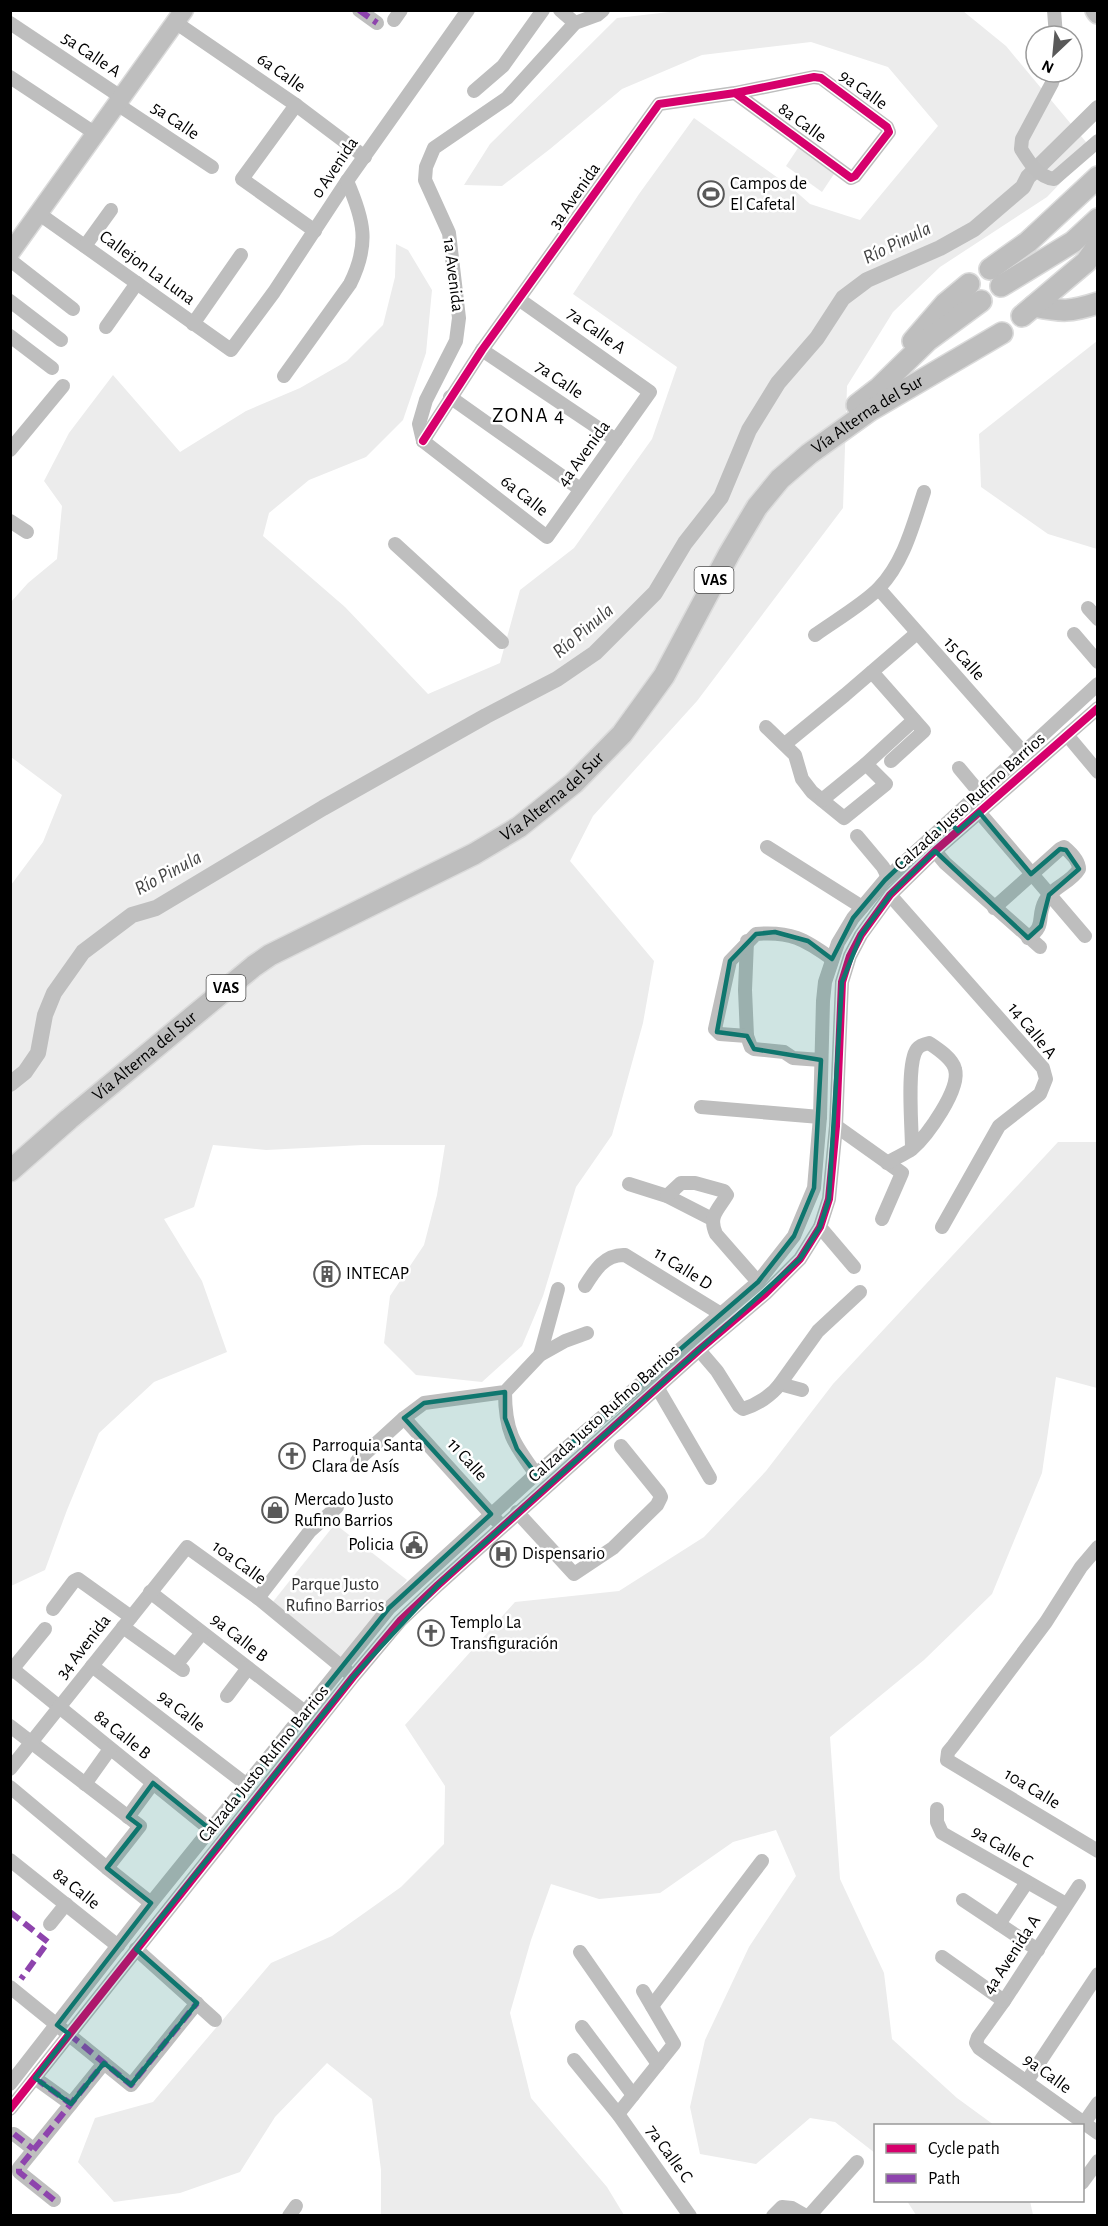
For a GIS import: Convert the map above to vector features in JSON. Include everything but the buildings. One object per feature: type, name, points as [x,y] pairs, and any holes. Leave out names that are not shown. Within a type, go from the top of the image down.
[{"type":"highway","points":[[1098,177],[1028,242],[996,278],[1073,242],[1098,219]]},
{"type":"highway","points":[[1098,245],[1086,262],[1028,311],[1072,311],[1098,303]]},
{"type":"highway","name":"Vía Alterna del Sur","points":[[491,837],[567,774],[627,709],[655,671],[736,522],[757,490],[803,445],[879,388],[975,292]]},
{"type":"highway","name":"Vía Alterna del Sur","points":[[10,1171],[69,1119],[254,966],[491,837],[526,821],[574,783],[622,734],[664,676],[729,554],[757,507],[780,479],[809,454],[869,411],[1002,333]]},
{"type":"highway","name":"Vía Alterna del Sur","points":[[10,1158],[248,958],[263,948],[471,849]]},
{"type":"main road","points":[[10,253],[179,16]]},
{"type":"street","points":[[359,10],[377,23]]},
{"type":"street","points":[[474,91],[503,66],[543,10]]},
{"type":"street","points":[[560,10],[575,22]]},
{"type":"street","name":"1a Avenida","points":[[423,441],[419,424],[426,400],[456,341],[459,318],[448,233],[425,180],[426,166],[434,148],[507,98],[575,22],[597,15],[603,10]]},
{"type":"street","name":"0 Avenida","points":[[235,347],[347,181],[467,11]]},
{"type":"street","name":"6a Calle","points":[[179,16],[365,157]]},
{"type":"street","name":"5a Calle A","points":[[10,23],[119,100]]},
{"type":"street","points":[[10,77],[96,134]]},
{"type":"street","name":"3a Avenida","points":[[423,441],[482,350],[659,104],[735,93],[808,78],[821,78]]},
{"type":"street","name":"9a Calle","points":[[821,78],[887,127],[889,132],[855,176],[851,178]]},
{"type":"street","points":[[1051,84],[1022,139],[1021,149],[1038,172],[1054,179],[1098,141]]},
{"type":"street","name":"8a Calle","points":[[735,93],[851,178]]},
{"type":"street","name":"5a Calle","points":[[119,100],[212,167]]},
{"type":"street","points":[[296,105],[242,180],[315,231]]},
{"type":"street","points":[[284,376],[350,284],[358,268],[364,229],[359,208],[347,181]]},
{"type":"street","points":[[85,246],[111,210]]},
{"type":"street","name":"Callejon La Luna","points":[[38,213],[227,349],[231,350],[235,347]]},
{"type":"street","points":[[194,324],[241,255]]},
{"type":"street","points":[[10,260],[73,309]]},
{"type":"street","points":[[106,327],[137,283]]},
{"type":"street","name":"7a Calle A","points":[[520,300],[651,392]]},
{"type":"street","points":[[10,301],[61,340]]},
{"type":"street","points":[[10,336],[52,368]]},
{"type":"street","name":"7a Calle","points":[[482,350],[616,440]]},
{"type":"street","points":[[10,450],[63,386]]},
{"type":"street","name":"4a Avenida","points":[[547,537],[651,392]]},
{"type":"street","points":[[450,397],[580,489]]},
{"type":"street","name":"6a Calle","points":[[423,441],[547,537]]},
{"type":"street","points":[[816,635],[879,589],[907,544],[924,492]]},
{"type":"street","points":[[10,521],[27,532]]},
{"type":"street","points":[[395,544],[502,642]]},
{"type":"street","name":"15 Calle","points":[[879,589],[1023,752]]},
{"type":"street","points":[[785,744],[917,633]]},
{"type":"street","points":[[1074,634],[1098,662]]},
{"type":"street","points":[[872,672],[924,731],[891,761]]},
{"type":"street","name":"Calzada Justo Rufino Barrios","points":[[10,2084],[16,2067],[57,2025],[151,1903],[396,1601],[536,1473],[721,1314],[747,1300],[794,1236],[814,1188],[820,1117],[825,982],[838,943],[862,907],[888,877],[1098,684]]},
{"type":"street","points":[[1084,696],[1097,708]]},
{"type":"street","name":"Calzada Justo Rufino Barrios","points":[[10,2109],[400,1621],[502,1526],[699,1350],[747,1300],[800,1259],[820,1227],[829,1199],[836,1126],[842,982],[850,956],[861,935],[890,895],[935,851],[1097,708]]},
{"type":"street","points":[[822,800],[914,720]]},
{"type":"street","points":[[766,727],[795,755],[802,779],[812,792],[844,818],[886,784],[866,764]]},
{"type":"street","points":[[1067,735],[1098,772]]},
{"type":"street","points":[[959,768],[979,792]]},
{"type":"street","points":[[979,813],[1085,936]]},
{"type":"street","points":[[948,820],[958,831]]},
{"type":"street","points":[[857,836],[883,867],[888,877]]},
{"type":"street","points":[[767,847],[862,907]]},
{"type":"street","points":[[994,908],[1064,847],[1079,864],[1079,869],[1049,895],[1044,903],[1041,926],[1028,938]]},
{"type":"street","points":[[935,851],[994,908],[1040,947]]},
{"type":"street","name":"14 Calle A","points":[[890,895],[1043,1068],[1046,1080],[1040,1094],[999,1126],[942,1227]]},
{"type":"street","points":[[747,1036],[720,1034],[715,1029],[730,962],[747,941],[756,934],[775,932],[808,941],[832,959]]},
{"type":"street","points":[[747,941],[744,990],[747,1036],[751,1047],[784,1052],[793,1058],[821,1060]]},
{"type":"street","points":[[823,1021],[841,1023]]},
{"type":"street","points":[[887,1163],[912,1148],[939,1115],[952,1092],[956,1080],[955,1069],[941,1050],[929,1043],[922,1044],[915,1050],[911,1065],[912,1148]]},
{"type":"street","points":[[701,1107],[820,1117]]},
{"type":"street","points":[[836,1126],[902,1173],[882,1219]]},
{"type":"street","points":[[667,1196],[681,1183],[695,1183],[724,1191],[727,1195],[712,1219],[716,1234],[758,1282]]},
{"type":"street","points":[[629,1184],[667,1196],[712,1219]]},
{"type":"street","points":[[820,1227],[854,1268]]},
{"type":"street","name":"11 Calle D","points":[[585,1286],[597,1268],[605,1261],[612,1256],[625,1255],[721,1314]]},
{"type":"street","points":[[540,1354],[558,1289]]},
{"type":"street","points":[[699,1350],[717,1371],[739,1406],[743,1409],[751,1407],[775,1391],[818,1330],[860,1293]]},
{"type":"street","points":[[357,1461],[424,1403],[505,1392],[540,1354],[565,1341],[588,1333]]},
{"type":"street","points":[[780,1383],[802,1390]]},
{"type":"street","points":[[657,1387],[710,1478]]},
{"type":"street","points":[[505,1392],[505,1418],[517,1449],[536,1473]]},
{"type":"street","name":"11 Calle","points":[[404,1418],[502,1526]]},
{"type":"street","points":[[518,1512],[574,1574],[613,1548],[657,1505],[661,1497],[621,1446]]},
{"type":"street","points":[[258,1598],[310,1531],[337,1507]]},
{"type":"street","name":"10a Calle","points":[[1098,1547],[1046,1622],[948,1752],[948,1760],[1098,1851]]},
{"type":"street","name":"10a Calle","points":[[187,1548],[258,1598],[353,1677]]},
{"type":"street","name":"34 Avenida","points":[[10,1769],[187,1548]]},
{"type":"street","points":[[53,1609],[78,1579],[179,1667],[202,1633]]},
{"type":"street","name":"9a Calle B","points":[[150,1592],[305,1712]]},
{"type":"street","points":[[11,1669],[45,1629]]},
{"type":"street","name":"9a Calle","points":[[92,1666],[247,1785]]},
{"type":"street","points":[[227,1696],[248,1668]]},
{"type":"street","name":"8a Calle B","points":[[11,1669],[211,1830]]},
{"type":"street","points":[[10,1726],[140,1826],[107,1868]]},
{"type":"street","points":[[85,1784],[110,1749]]},
{"type":"street","points":[[128,1817],[153,1783]]},
{"type":"street","points":[[10,1787],[151,1903]]},
{"type":"street","name":"9a Calle C","points":[[937,1809],[937,1822],[942,1833],[1066,1904]]},
{"type":"street","points":[[652,2006],[762,1861]]},
{"type":"street","name":"8a Calle","points":[[13,1866],[66,1904],[118,1946]]},
{"type":"street","points":[[999,1924],[1027,1882]]},
{"type":"street","name":"4a Avenida A","points":[[976,2043],[1079,1886]]},
{"type":"street","points":[[963,1900],[1038,1950]]},
{"type":"street","points":[[50,1924],[66,1904]]},
{"type":"street","points":[[136,1949],[215,2020]]},
{"type":"street","points":[[580,1952],[658,2064]]},
{"type":"street","points":[[942,1957],[1004,2001]]},
{"type":"street","points":[[1027,2081],[1098,1974]]},
{"type":"street","points":[[10,1987],[131,2085],[197,2003]]},
{"type":"street","points":[[618,2114],[674,2044],[643,1991]]},
{"type":"street","points":[[582,2027],[633,2095]]},
{"type":"street","name":"9a Calle","points":[[976,2043],[1098,2133]]},
{"type":"street","name":"7a Calle C","points":[[574,2060],[618,2114],[690,2216]]},
{"type":"street","points":[[54,2200],[19,2172],[19,2168],[104,2062]]},
{"type":"street","points":[[35,2078],[71,2104]]},
{"type":"street","points":[[1084,2122],[1098,2103]]},
{"type":"street","points":[[14,2134],[33,2149]]},
{"type":"street","points":[[1084,2182],[1098,2161]]},
{"type":"street","points":[[774,2213],[782,2207],[792,2208],[808,2216],[857,2162]]},
{"type":"highlighted area","points":[[979,812],[1031,874],[1060,849],[1066,850],[1079,869],[1049,895],[1041,926],[1028,938],[935,851],[890,895],[861,935],[842,982],[829,1199],[820,1227],[800,1259],[438,1585],[353,1677],[136,1949],[197,2003],[131,2085],[104,2063],[71,2104],[35,2078],[69,2034],[57,2025],[151,1903],[107,1868],[140,1826],[128,1817],[153,1783],[211,1830],[389,1608],[491,1514],[404,1418],[424,1403],[505,1392],[505,1418],[517,1449],[536,1474],[758,1282],[794,1236],[814,1188],[821,1060],[754,1049],[747,1036],[717,1032],[730,961],[756,934],[775,932],[808,941],[832,959],[853,918],[885,880],[948,820],[958,831]]},
{"type":"green space","points":[[687,10],[963,11],[1006,46],[1024,68],[1024,84],[1038,84],[1086,142],[1075,168],[1047,197],[940,267],[893,312],[847,386],[843,508],[697,701],[593,816],[570,861],[654,961],[643,1023],[612,1135],[576,1187],[543,1296],[522,1346],[482,1382],[416,1375],[384,1343],[390,1296],[424,1245],[437,1195],[445,1145],[363,1145],[266,1150],[213,1145],[194,1207],[164,1219],[202,1281],[227,1352],[154,1382],[99,1433],[45,1570],[11,1586],[11,885],[43,842],[62,795],[11,757],[11,602],[28,583],[57,559],[62,506],[44,481],[69,433],[113,375],[180,452],[246,411],[300,388],[347,361],[383,325],[395,277],[396,244],[408,250],[432,290],[426,353],[403,420],[366,457],[309,480],[269,513],[263,536],[345,607],[428,694],[500,663],[520,590],[574,548],[652,439],[677,367],[573,294],[639,194],[694,118],[792,188],[810,204],[860,220],[938,126],[888,67],[811,42],[702,55],[622,89],[502,186],[464,185],[490,144],[617,18]]},
{"type":"green space","points":[[798,148],[834,174],[822,192],[786,166]]},
{"type":"green space","points":[[1097,341],[1097,549],[1048,534],[981,487],[979,434]]},
{"type":"green space","points":[[1058,1142],[1097,1142],[1097,1388],[1056,1377],[1042,1473],[992,1594],[924,1660],[830,1737],[840,1879],[884,1973],[892,2039],[957,2098],[993,2124],[874,2124],[874,2152],[835,2122],[810,2118],[756,2164],[700,2154],[690,2107],[705,2040],[749,1947],[796,1876],[776,1830],[733,1842],[660,1893],[599,1899],[551,1884],[531,1940],[510,2013],[531,2098],[607,2187],[624,2215],[381,2215],[381,2170],[372,2099],[327,2063],[275,2117],[240,2172],[180,2193],[114,2202],[78,2162],[95,2118],[153,2102],[271,1963],[332,1936],[401,1887],[444,1844],[445,1786],[405,1725],[515,1602],[619,1591],[704,1537],[766,1471],[833,1384]]},
{"type":"green space","name":"Parque Justo Rufino Barrios","points":[[335,1524],[407,1580],[341,1659],[272,1603]]},
{"type":"green space","points":[[908,2202],[1030,2202],[1033,2215],[916,2215]]},
{"type":"waterway","name":"Río Pinula","points":[[10,1084],[25,1072],[38,1053],[45,1015],[54,993],[83,952],[132,915],[156,908],[323,808],[486,716],[557,679],[595,653],[655,593],[685,543],[721,497],[749,430],[778,383],[817,338],[843,298],[867,280],[940,248],[974,229],[1023,187],[1028,177],[1098,108]]},
{"type":"marked path","points":[[359,10],[377,23]]},
{"type":"marked path","points":[[10,1912],[48,1942],[21,1979]]},
{"type":"marked path","points":[[69,2034],[131,2085],[197,2003]]},
{"type":"marked path","points":[[54,2200],[19,2172],[19,2168],[104,2063]]},
{"type":"marked path","points":[[35,2078],[71,2104]]},
{"type":"marked path","points":[[14,2134],[33,2149]]},
{"type":"cycle path","points":[[423,441],[482,350],[659,104],[735,93],[814,77],[821,78],[887,127],[889,132],[855,176],[851,178],[735,93]]},
{"type":"cycle path","points":[[10,2109],[400,1621],[699,1350],[765,1294],[800,1259],[820,1227],[829,1199],[836,1126],[842,982],[850,956],[861,935],[890,895],[935,851],[1098,708]]},
{"type":"place","name":"Campos de El Cafetal","points":[[711,194]]},
{"type":"place","name":"INTECAP","points":[[327,1274]]},
{"type":"place","name":"Parroquia Santa Clara de Asís","points":[[292,1456]]},
{"type":"place","name":"Mercado Justo Rufino Barrios","points":[[275,1510]]},
{"type":"place","name":"Policia","points":[[414,1545]]},
{"type":"place","name":"Dispensario","points":[[503,1554]]},
{"type":"place","name":"Templo La Transfiguración","points":[[431,1633]]},
{"type":"district","name":"ZONA 4","points":[[529,415]]}]
